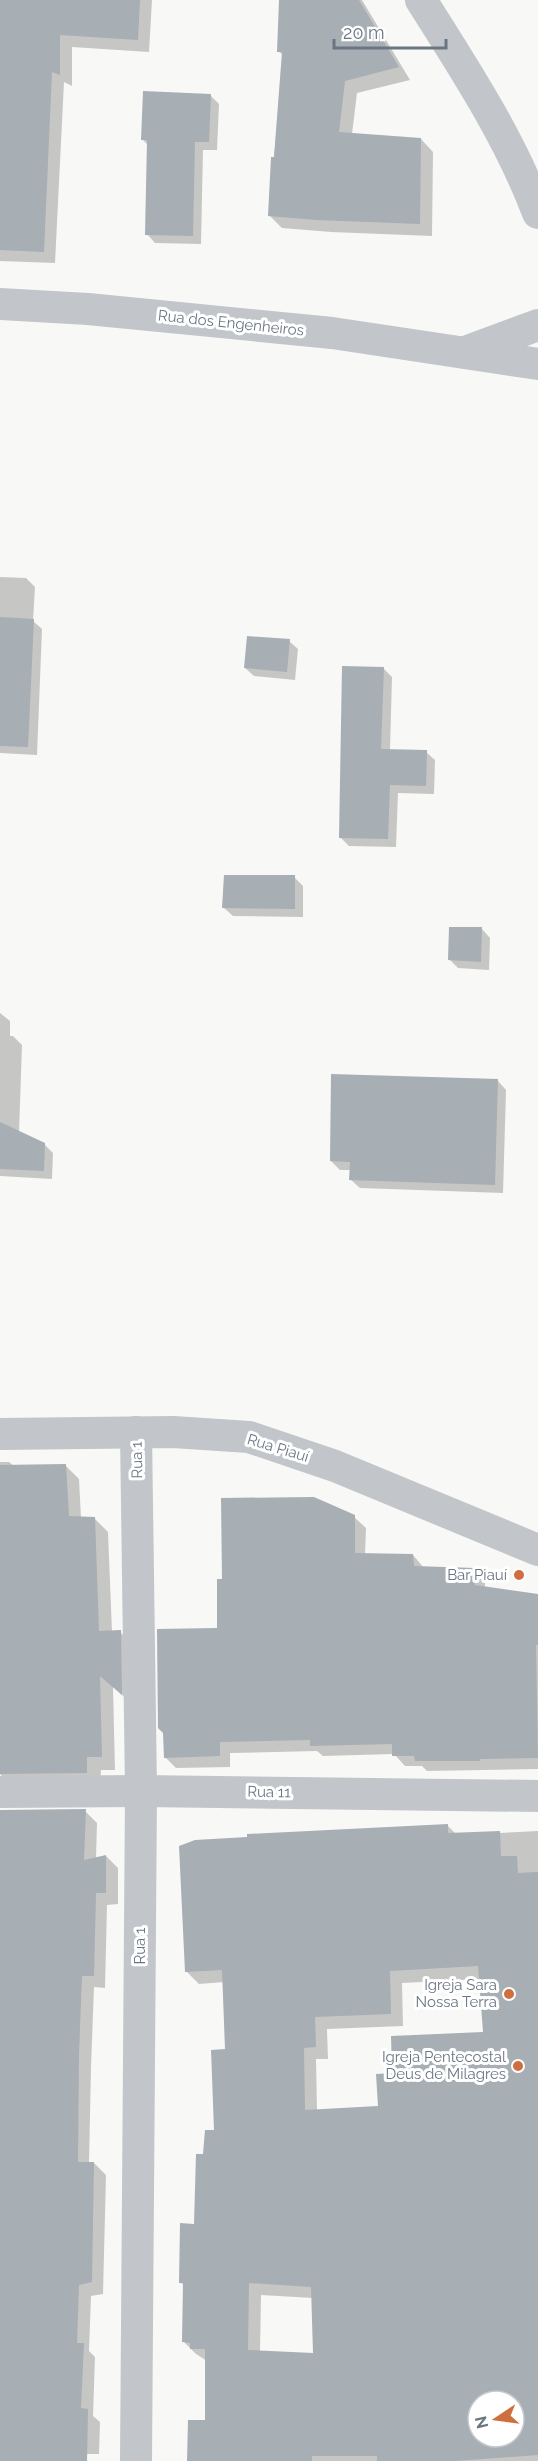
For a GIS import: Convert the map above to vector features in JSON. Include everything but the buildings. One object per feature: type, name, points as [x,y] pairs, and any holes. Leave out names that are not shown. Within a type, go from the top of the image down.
[{"type":"street","points":[[421,0],[467,73],[533,190],[538,213]]},
{"type":"street","name":"Rua dos Engenheiros","points":[[0,304],[88,309],[332,333],[538,364]]},
{"type":"street","name":"Rua dos Engenheiros","points":[[461,354],[538,325]]},
{"type":"street","name":"Rua Piauí","points":[[0,1434],[136,1432],[207,1433],[249,1437],[335,1466],[538,1550]]},
{"type":"street","name":"Rua 1","points":[[136,1432],[141,1791],[136,2461]]},
{"type":"street","name":"Rua 11","points":[[0,1792],[141,1791],[538,1796]]},
{"type":"place","name":"Bar Piauí","points":[[519,1575]]},
{"type":"place","name":"Igreja Sara Nossa Terra","points":[[509,1994]]},
{"type":"place","name":"Igreja Pentecostal Deus de Milagres","points":[[518,2066]]}]
